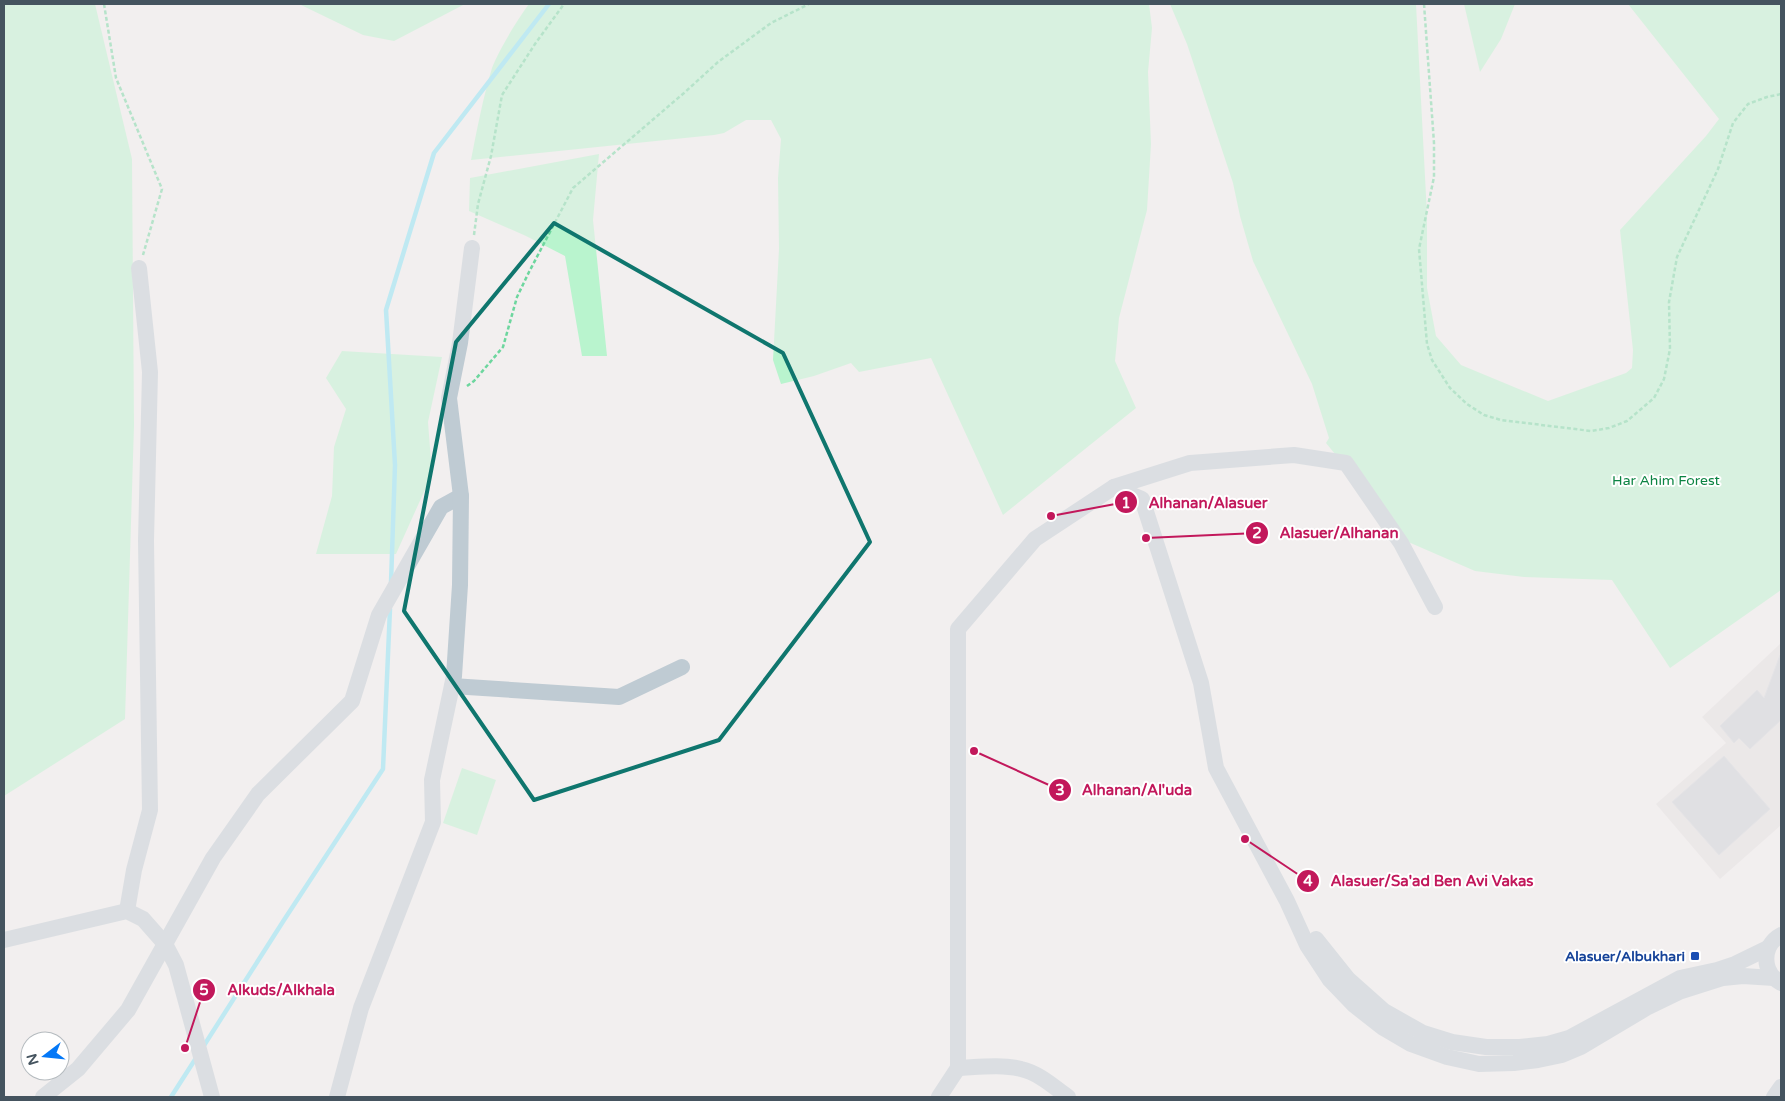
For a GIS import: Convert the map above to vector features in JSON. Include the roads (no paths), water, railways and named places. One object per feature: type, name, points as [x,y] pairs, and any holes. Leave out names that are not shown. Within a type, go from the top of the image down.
[{"type":"street","points":[[337,1097],[361,1008],[433,822],[432,780],[452,686],[460,585],[461,496],[449,398],[460,343],[472,248]]},
{"type":"street","points":[[127,911],[134,870],[150,810],[146,541],[150,372],[138,268]]},
{"type":"street","points":[[939,1097],[958,1068],[958,629],[1035,539],[1114,487],[1190,463],[1294,455],[1346,463],[1401,543],[1435,607]]},
{"type":"street","points":[[1114,487],[1142,499],[1202,683],[1216,768],[1308,944],[1330,980],[1354,1005],[1382,1027],[1411,1044],[1447,1057],[1479,1064],[1514,1063],[1562,1055],[1679,992],[1723,978],[1744,976],[1779,982]]},
{"type":"street","points":[[43,1097],[78,1069],[128,1010],[213,858],[258,794],[352,701],[379,615],[441,506],[461,496]]},
{"type":"street","points":[[452,686],[619,697],[682,667]]},
{"type":"street","points":[[1287,901],[1348,979],[1384,1011],[1423,1033],[1452,1042],[1486,1047],[1520,1047],[1570,1038],[1680,978],[1718,970],[1768,948]]},
{"type":"street","points":[[4,940],[127,911],[143,919],[166,944],[176,965],[212,1097]]},
{"type":"street","points":[[1779,982],[1767,966],[1766,957],[1772,941],[1781,935]]},
{"type":"street","points":[[958,1068],[996,1066],[1022,1069],[1042,1078],[1068,1097]]},
{"type":"street","points":[[1774,1097],[1781,1087]]},
{"type":"waterway","points":[[391,583],[395,465],[386,310],[434,153],[549,4]]},
{"type":"waterway","points":[[203,1047],[383,769],[390,609]]},
{"type":"waterway","points":[[171,1097],[196,1058]]},
{"type":"place","name":"Alhanan/Alasuer","points":[[1051,516]]},
{"type":"place","name":"Alasuer/Alhanan","points":[[1146,538]]},
{"type":"place","name":"Alhanan/Al'uda","points":[[974,751]]},
{"type":"place","name":"Alasuer/Sa'ad Ben Avi Vakas","points":[[1245,839]]},
{"type":"place","name":"Alasuer/Albukhari","points":[[1695,956]]},
{"type":"place","name":"Alkuds/Alkhala","points":[[185,1048]]},
{"type":"park label","name":"Har Ahim Forest","points":[[1666,480]]}]
